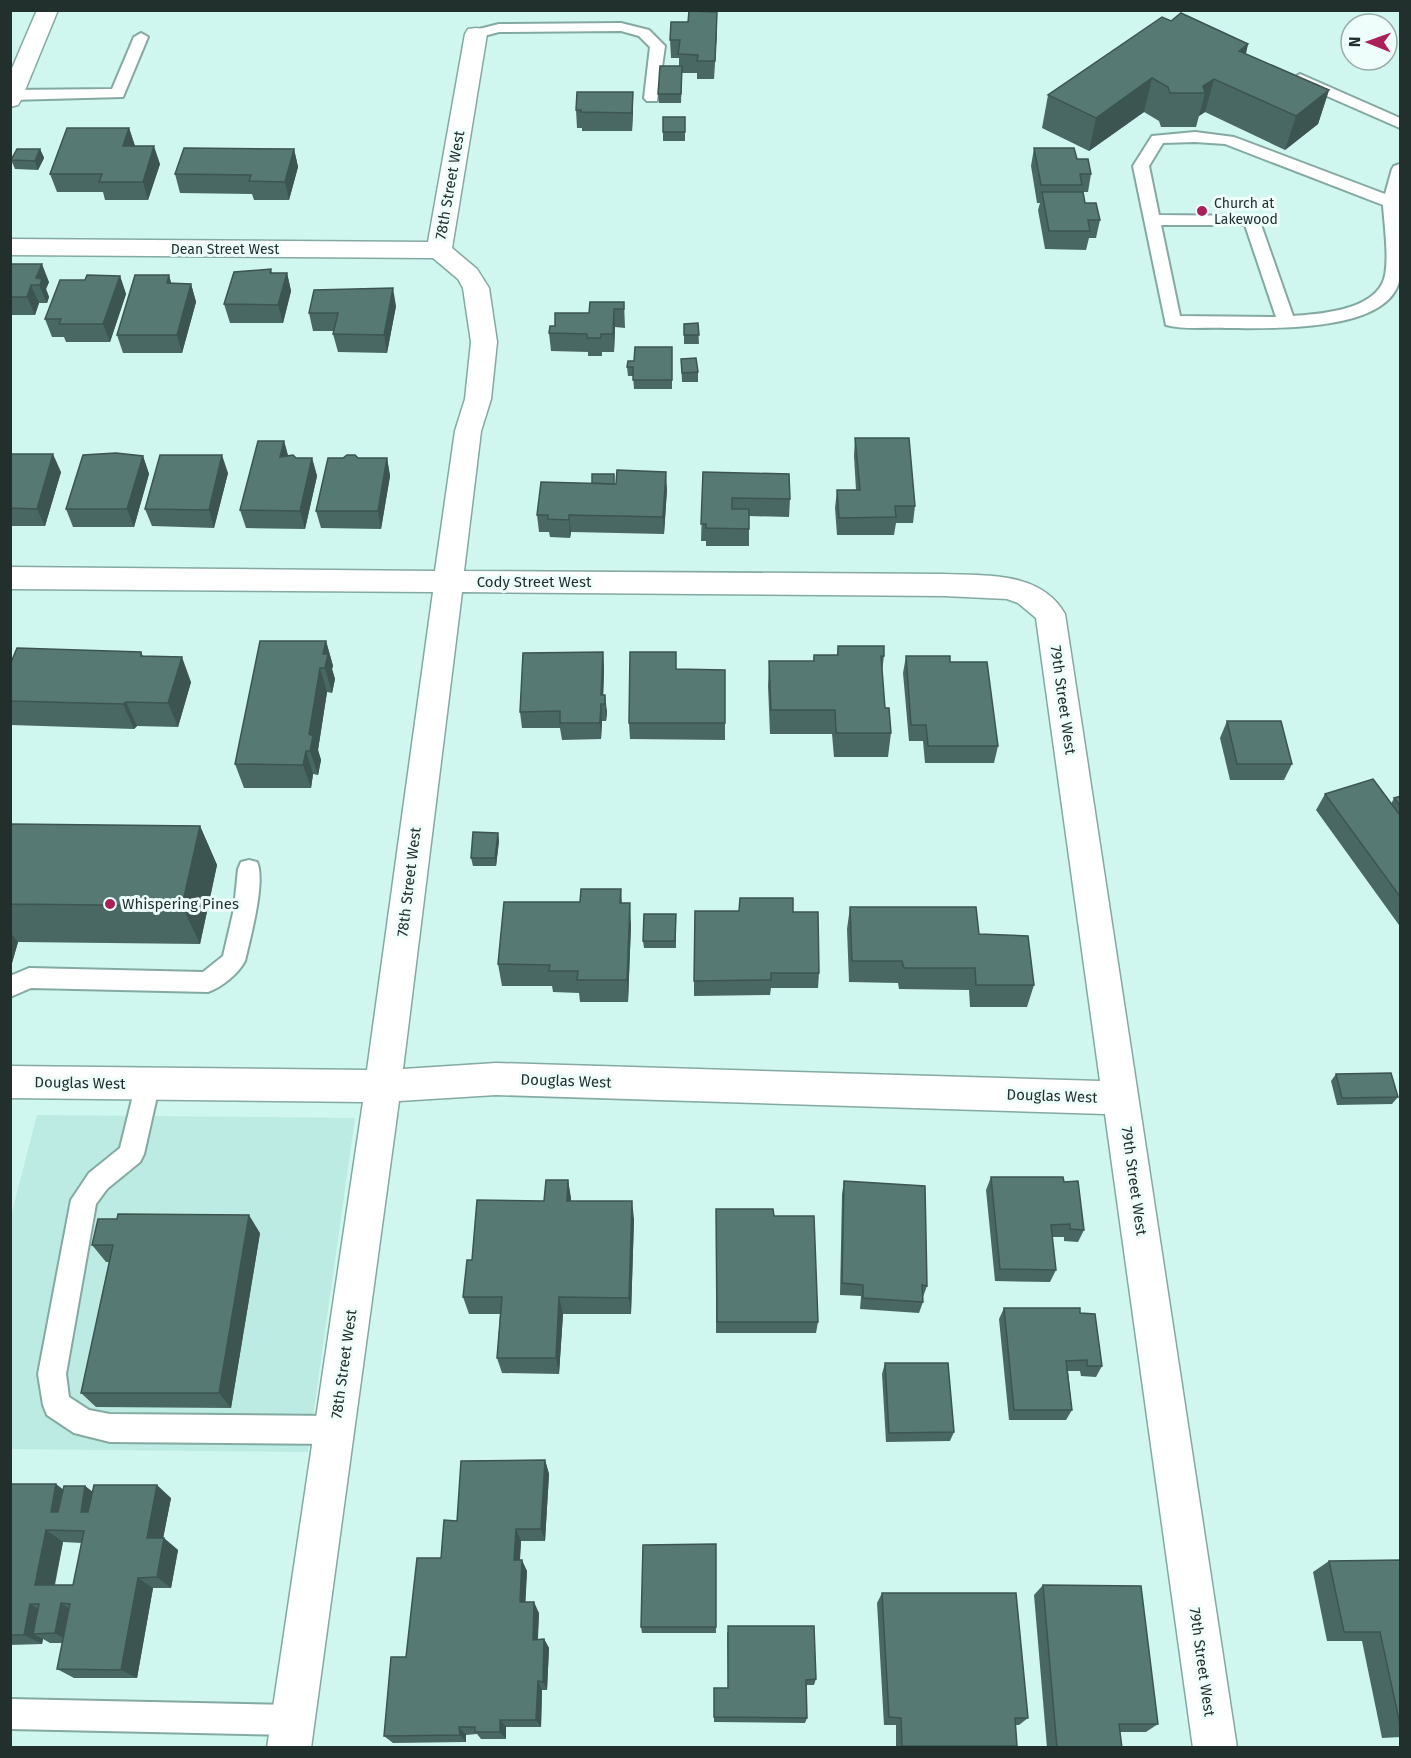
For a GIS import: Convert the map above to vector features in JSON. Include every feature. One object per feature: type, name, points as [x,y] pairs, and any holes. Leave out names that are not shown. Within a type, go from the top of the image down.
[{"type":"street","points":[[11,97],[48,10]]},
{"type":"street","name":"78th Street West","points":[[291,1734],[383,1086],[468,430],[478,399],[484,342],[476,288],[468,274],[439,250],[476,34]]},
{"type":"street","name":"Dean Street West","points":[[10,248],[439,250]]},
{"type":"street","name":"Cody Street West","points":[[10,578],[933,585],[1010,588],[1028,595],[1050,614]]},
{"type":"street","name":"79th Street West","points":[[1050,614],[1215,1748]]},
{"type":"street","name":"Douglas West","points":[[10,1082],[383,1086],[496,1079],[1122,1098]]},
{"type":"lane","points":[[476,34],[499,28],[556,27],[621,27],[644,33],[658,46],[652,98]]},
{"type":"lane","points":[[11,97],[118,94],[141,37]]},
{"type":"lane","points":[[1283,72],[1401,123]]},
{"type":"lane","points":[[1391,202],[1228,141],[1195,137],[1158,139],[1141,166],[1172,321],[1286,322],[1332,319],[1372,304],[1391,285],[1395,250],[1391,202],[1401,169]]},
{"type":"lane","points":[[1151,220],[1252,220],[1286,322]]},
{"type":"lane","points":[[10,987],[29,978],[208,982],[233,961],[245,909],[249,869]]},
{"type":"lane","points":[[148,1083],[130,1154],[98,1181],[84,1200],[52,1374],[57,1405],[84,1423],[110,1428],[334,1430]]},
{"type":"lane","points":[[10,1714],[291,1734]]},
{"type":"shaded area","points":[[37,1115],[355,1118],[308,1452],[11,1449],[11,1216]]},
{"type":"building","points":[[689,11],[717,12],[715,61],[697,61],[698,55],[678,54],[680,40],[670,40],[671,22],[688,22]]},
{"type":"building","points":[[1181,13],[1248,44],[1239,51],[1329,90],[1296,116],[1214,79],[1203,86],[1205,93],[1170,93],[1168,87],[1152,78],[1096,118],[1048,95],[1162,17],[1171,21]]},
{"type":"building","points":[[660,66],[682,66],[681,94],[658,94]]},
{"type":"building","points":[[577,92],[633,92],[632,113],[581,112],[581,110],[576,110]]},
{"type":"building","points":[[663,117],[685,117],[685,132],[663,132]]},
{"type":"building","points":[[67,128],[129,128],[123,146],[154,146],[143,182],[99,182],[102,174],[50,174]]},
{"type":"building","points":[[184,148],[294,149],[285,182],[249,181],[251,175],[175,174]]},
{"type":"building","points":[[1034,148],[1074,148],[1077,159],[1088,159],[1091,174],[1080,174],[1082,185],[1041,185]]},
{"type":"building","points":[[17,149],[40,149],[35,161],[11,160]]},
{"type":"building","points":[[1042,192],[1083,192],[1085,203],[1096,203],[1100,220],[1088,220],[1090,231],[1049,231]]},
{"type":"building","points":[[10,264],[42,264],[36,278],[42,279],[40,285],[31,285],[27,297],[10,297]]},
{"type":"building","points":[[271,269],[270,273],[287,273],[278,305],[224,304],[234,272]]},
{"type":"building","points":[[87,275],[120,276],[103,324],[59,324],[61,319],[45,319],[60,280],[85,280]]},
{"type":"building","points":[[135,275],[169,275],[167,283],[191,284],[177,335],[117,335]]},
{"type":"building","points":[[393,288],[384,335],[333,334],[338,313],[309,313],[314,290]]},
{"type":"building","points":[[590,302],[624,302],[624,309],[614,309],[613,334],[601,334],[601,338],[587,338],[587,334],[549,333],[550,326],[555,326],[555,313],[589,313]]},
{"type":"building","points":[[698,323],[699,335],[684,335],[684,324]]},
{"type":"building","points":[[635,347],[672,347],[672,380],[633,380],[633,367],[627,367],[628,361],[634,361]]},
{"type":"building","points":[[696,358],[698,372],[682,373],[681,359]]},
{"type":"building","points":[[855,438],[909,438],[915,506],[895,506],[896,517],[839,518],[837,490],[860,490]]},
{"type":"building","points":[[258,441],[284,441],[280,457],[293,455],[296,458],[312,458],[300,511],[240,510]]},
{"type":"building","points":[[116,453],[143,456],[127,509],[66,509],[83,455]]},
{"type":"building","points":[[10,454],[53,454],[37,509],[10,508]]},
{"type":"building","points":[[160,455],[222,455],[209,510],[145,509]]},
{"type":"building","points":[[347,455],[355,455],[358,458],[387,458],[378,511],[316,511],[328,458],[343,458]]},
{"type":"building","points":[[617,470],[666,472],[663,517],[569,515],[569,520],[548,519],[548,515],[537,515],[541,482],[616,484]]},
{"type":"building","points":[[703,472],[789,474],[790,499],[732,498],[732,509],[749,509],[749,529],[706,528],[706,524],[701,524]]},
{"type":"building","points":[[592,474],[614,474],[614,484],[592,483]]},
{"type":"building","points":[[260,641],[326,641],[323,654],[328,654],[325,668],[320,668],[309,734],[313,736],[310,751],[306,751],[303,765],[235,764]]},
{"type":"building","points":[[838,646],[884,646],[884,656],[881,656],[885,708],[889,708],[891,733],[836,733],[835,710],[771,710],[769,661],[814,661],[814,655],[838,655]]},
{"type":"building","points":[[17,648],[141,652],[141,656],[182,657],[168,703],[10,701],[10,665]]},
{"type":"building","points":[[603,652],[601,695],[605,695],[605,704],[601,704],[600,723],[560,723],[560,711],[520,712],[523,653]]},
{"type":"building","points":[[630,652],[676,652],[676,669],[725,670],[725,723],[629,723]]},
{"type":"building","points":[[906,656],[950,656],[950,662],[987,662],[998,746],[928,746],[926,725],[911,725]]},
{"type":"building","points":[[1227,721],[1281,721],[1292,764],[1237,764]]},
{"type":"building","points":[[1373,779],[1401,814],[1401,898],[1325,794]]},
{"type":"building","points":[[1401,796],[1401,807],[1394,798]]},
{"type":"building","points":[[10,824],[200,826],[182,906],[10,904]]},
{"type":"building","points":[[473,832],[498,833],[495,858],[471,858]]},
{"type":"building","points":[[581,889],[621,889],[620,903],[630,903],[627,980],[577,980],[578,971],[549,971],[550,965],[498,964],[504,902],[580,902]]},
{"type":"building","points":[[740,898],[793,898],[793,912],[818,912],[819,973],[771,973],[771,980],[694,981],[695,911],[739,911]]},
{"type":"building","points":[[850,907],[976,907],[979,934],[1028,936],[1034,985],[976,985],[975,968],[904,968],[902,961],[852,961]]},
{"type":"building","points":[[644,914],[676,914],[675,941],[643,941]]},
{"type":"building","points":[[1391,1073],[1398,1097],[1342,1098],[1336,1074]]},
{"type":"building","points":[[991,1177],[1063,1177],[1064,1182],[1078,1181],[1084,1230],[1070,1229],[1070,1224],[1051,1225],[1056,1270],[1000,1269]]},
{"type":"building","points":[[546,1180],[568,1180],[567,1201],[632,1201],[629,1298],[559,1297],[556,1358],[497,1358],[502,1297],[463,1297],[467,1260],[472,1260],[477,1200],[544,1201]]},
{"type":"building","points":[[844,1181],[925,1186],[927,1286],[922,1285],[923,1302],[863,1298],[863,1285],[842,1283]]},
{"type":"building","points":[[716,1209],[773,1209],[774,1216],[814,1216],[818,1322],[717,1322]]},
{"type":"building","points":[[118,1214],[249,1215],[219,1393],[81,1393],[113,1245],[92,1245],[98,1219],[117,1219]]},
{"type":"building","points":[[1004,1308],[1080,1308],[1080,1313],[1095,1314],[1102,1366],[1087,1366],[1087,1360],[1066,1361],[1072,1410],[1014,1410]]},
{"type":"building","points":[[885,1363],[948,1363],[954,1432],[889,1433]]},
{"type":"building","points":[[545,1460],[541,1529],[516,1529],[514,1560],[522,1560],[520,1602],[534,1602],[533,1640],[544,1639],[543,1682],[538,1681],[536,1720],[500,1720],[500,1732],[475,1732],[475,1727],[459,1727],[460,1735],[384,1736],[391,1657],[406,1657],[417,1558],[441,1558],[444,1520],[457,1521],[461,1461]]},
{"type":"building","points":[[10,1484],[56,1484],[51,1512],[58,1512],[64,1486],[85,1486],[81,1512],[88,1512],[94,1485],[157,1485],[147,1538],[164,1538],[157,1577],[138,1578],[121,1670],[57,1669],[70,1604],[61,1603],[55,1633],[33,1634],[39,1604],[30,1604],[24,1635],[10,1635]],"holes":[[[46,1530],[84,1531],[73,1585],[35,1585]]]},
{"type":"building","points":[[716,1544],[716,1627],[641,1627],[643,1545]]},
{"type":"building","points":[[1401,1560],[1401,1729],[1380,1632],[1344,1632],[1329,1561]]},
{"type":"building","points":[[1043,1585],[1141,1586],[1158,1724],[1119,1724],[1122,1748],[1057,1748]]},
{"type":"building","points":[[882,1593],[1016,1593],[1028,1718],[1015,1718],[1017,1746],[902,1746],[901,1718],[889,1717]]},
{"type":"building","points":[[728,1626],[814,1626],[816,1679],[806,1680],[807,1718],[714,1717],[714,1688],[728,1688]]},
{"type":"place","name":"Church at Lakewood","points":[[1202,211]]},
{"type":"place","name":"Whispering Pines","points":[[110,904]]}]
